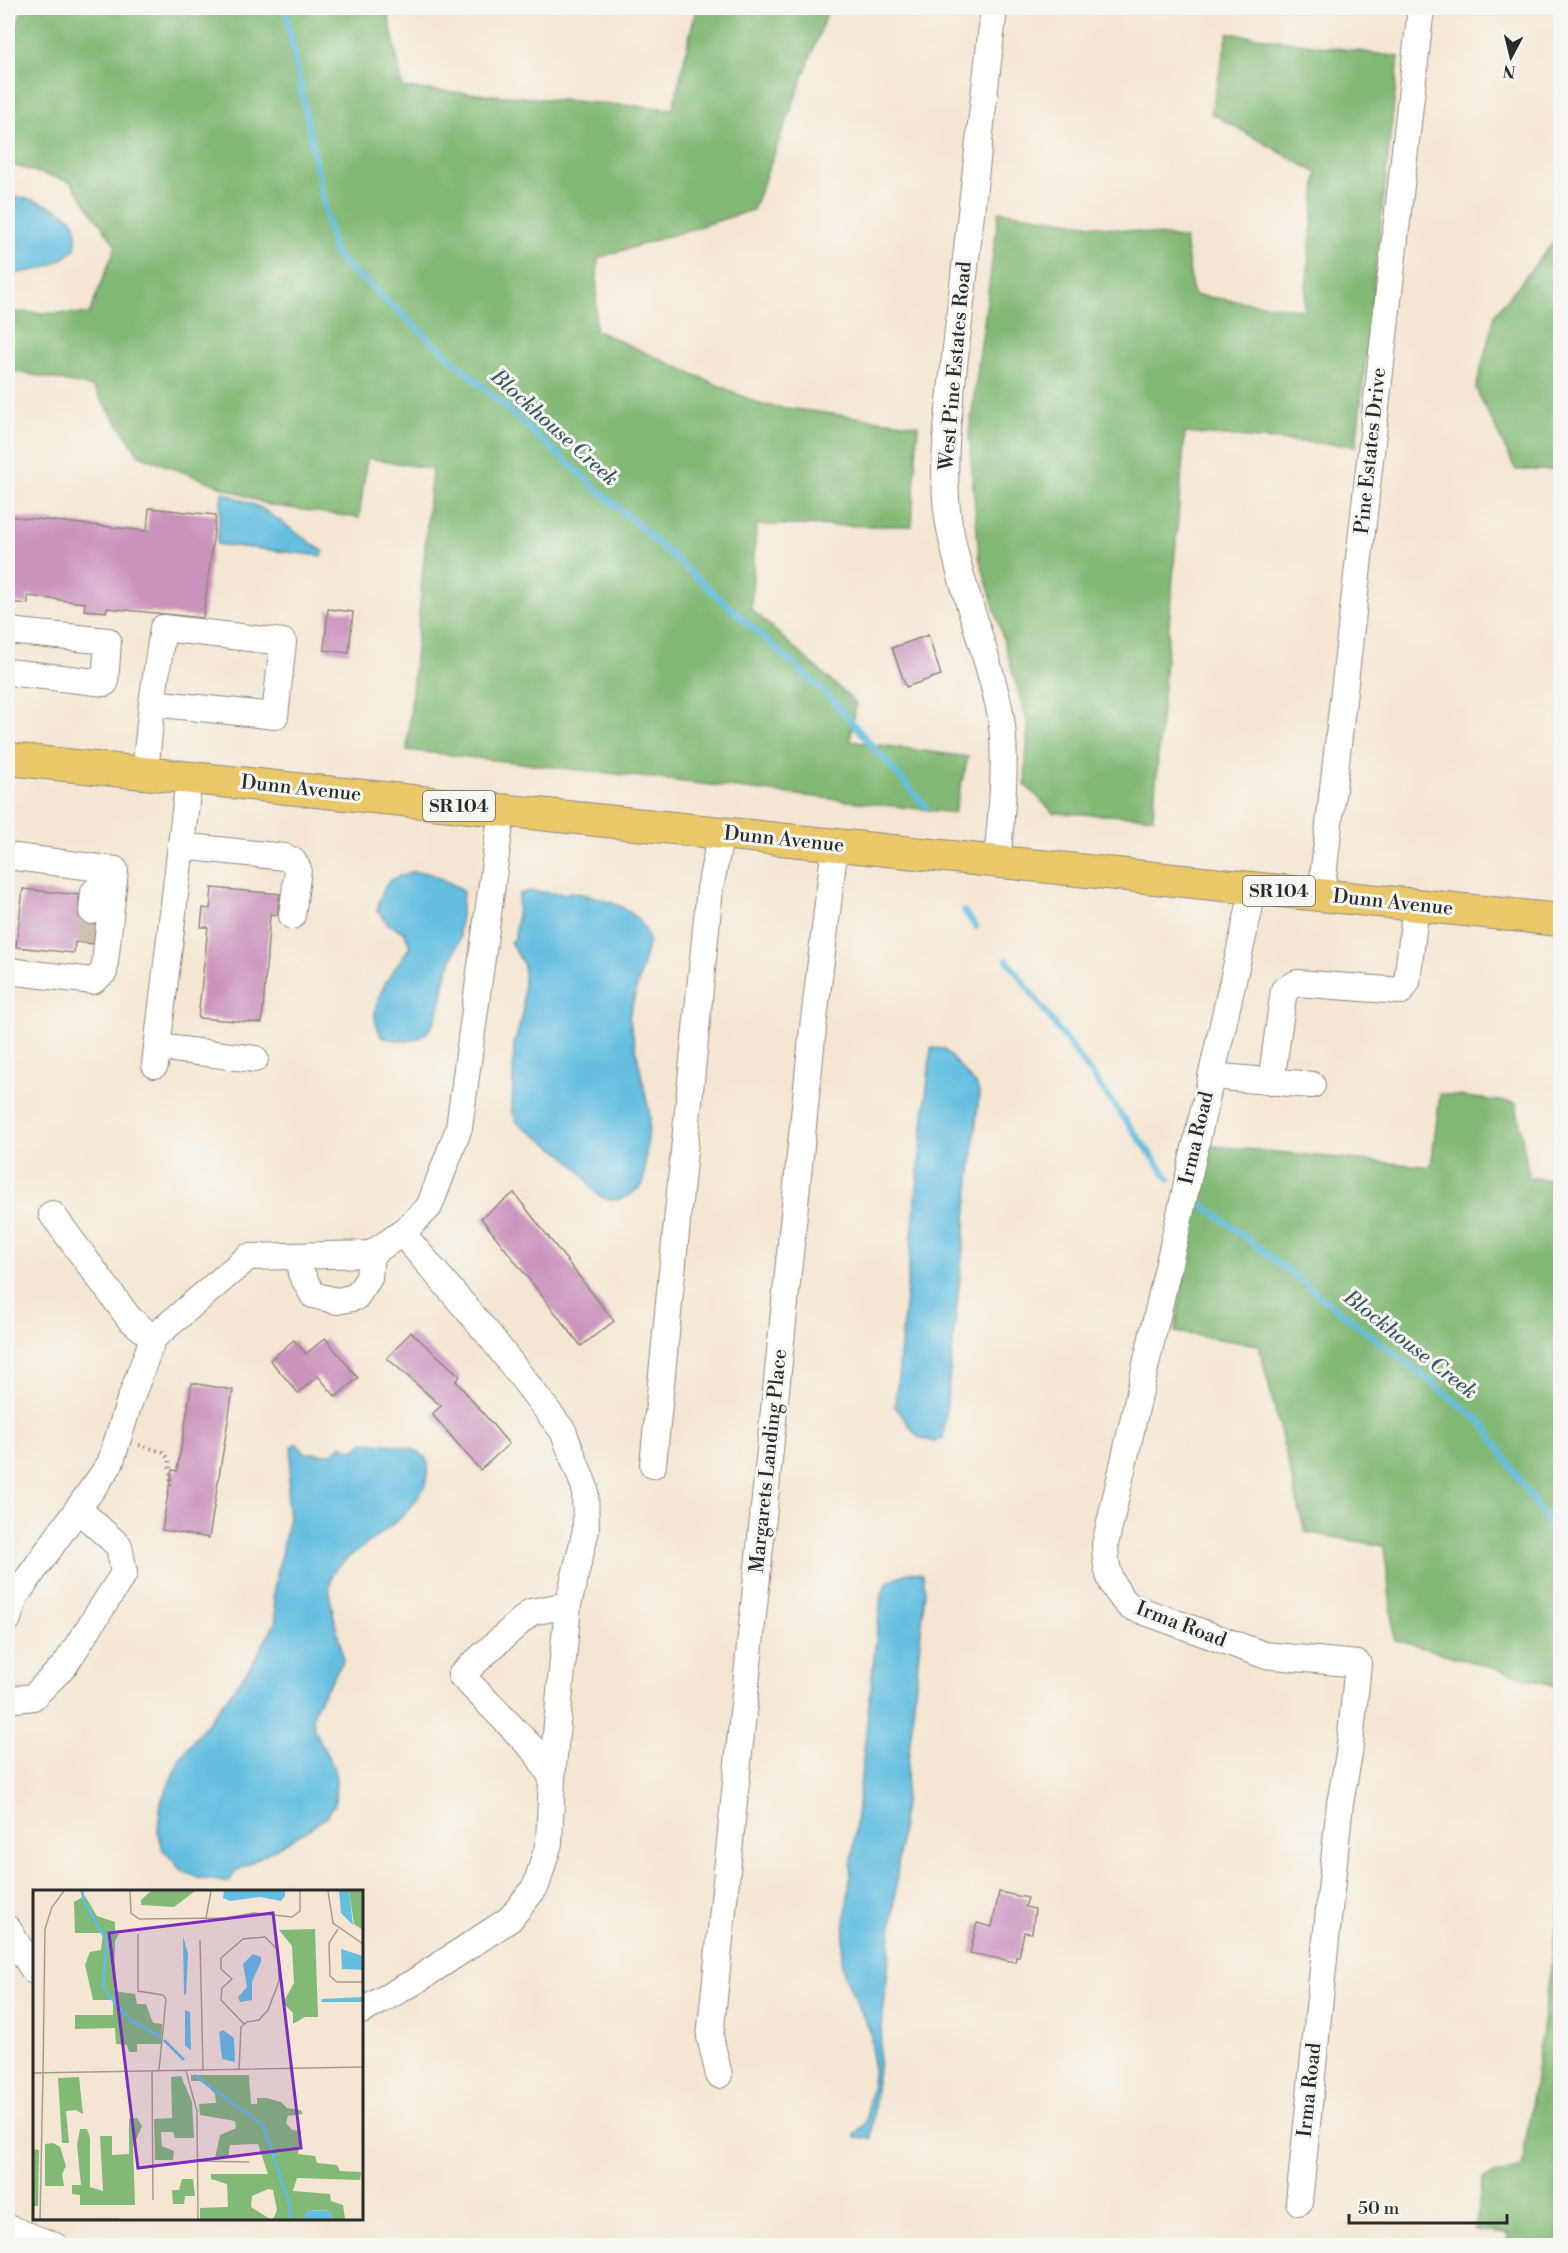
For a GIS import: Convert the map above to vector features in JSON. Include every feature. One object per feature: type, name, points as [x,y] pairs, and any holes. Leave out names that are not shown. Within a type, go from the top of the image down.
[{"type":"main road","name":"Dunn Avenue","points":[[8,759],[1560,920]]},
{"type":"street","name":"West Pine Estates Road","points":[[994,8],[944,471],[947,510],[957,562],[989,665],[1000,714],[1003,739],[997,862]]},
{"type":"street","name":"Pine Estates Drive","points":[[1321,895],[1421,8]]},
{"type":"street","points":[[145,773],[152,703],[163,628],[283,642],[275,716],[152,703]]},
{"type":"street","points":[[8,630],[108,641],[105,683],[8,672]]},
{"type":"street","points":[[189,777],[156,1056],[255,1059]]},
{"type":"street","points":[[8,1619],[14,1598],[110,1464],[153,1338],[248,1257],[371,1254],[402,1233],[429,1208],[459,1128],[502,810]]},
{"type":"street","points":[[653,1465],[710,888],[721,833]]},
{"type":"street","name":"Margarets Landing Place","points":[[718,2075],[710,2037],[813,1028],[835,845]]},
{"type":"street","points":[[181,846],[284,857],[293,861],[298,869],[292,916]]},
{"type":"street","points":[[8,856],[115,870],[104,972],[93,981],[8,971]]},
{"type":"street","points":[[92,911],[94,892],[114,878]]},
{"type":"street","name":"Irma Road","points":[[1254,888],[1105,1545],[1109,1578],[1129,1606],[1264,1655],[1358,1664],[1349,1754],[1340,1803],[1299,2202]]},
{"type":"street","points":[[1271,1082],[1284,990],[1297,983],[1401,991],[1407,982],[1416,905]]},
{"type":"street","points":[[90,943],[104,972]]},
{"type":"street","points":[[1210,1076],[1312,1085]]},
{"type":"street","points":[[52,1214],[129,1318],[153,1338]]},
{"type":"street","points":[[363,2010],[414,1982],[510,1919],[536,1886],[549,1843],[552,1778],[568,1605],[586,1530],[585,1488],[563,1431],[490,1336],[402,1233]]},
{"type":"street","points":[[299,1256],[301,1273],[313,1295],[338,1301],[356,1297],[369,1278],[371,1254]]},
{"type":"street","points":[[8,1700],[33,1697],[65,1665],[124,1573],[119,1546],[78,1509]]},
{"type":"street","points":[[552,1778],[536,1752],[461,1675],[531,1612],[568,1605]]},
{"type":"street","points":[[8,1929],[33,1969]]},
{"type":"street","points":[[8,2228],[55,2246]]},
{"type":"path","points":[[117,1440],[163,1452],[169,1459],[171,1486]]},
{"type":"green space","points":[[22,8],[387,8],[403,88],[673,109],[696,8],[829,8],[753,210],[598,258],[595,330],[762,405],[918,425],[912,526],[756,525],[751,609],[856,703],[850,741],[968,757],[954,813],[407,750],[432,469],[367,458],[359,518],[269,505],[139,455],[93,387],[8,370],[8,312],[89,314],[116,246],[71,182],[8,164],[8,60]]},
{"type":"green space","points":[[1228,33],[1399,57],[1356,446],[1185,433],[1153,817],[1054,813],[1025,785],[1028,724],[979,556],[969,434],[999,211],[1185,239],[1193,295],[1304,310],[1317,173],[1211,113]]},
{"type":"green space","points":[[1560,234],[1560,470],[1516,470],[1476,389],[1495,314]]},
{"type":"green space","points":[[1440,1094],[1516,1103],[1529,1177],[1560,1182],[1560,1687],[1395,1640],[1384,1546],[1305,1532],[1259,1345],[1175,1332],[1203,1145],[1431,1167]]},
{"type":"green space","points":[[1560,1905],[1560,2245],[1507,2245],[1508,2234],[1474,2230],[1483,2178],[1522,2168]]},
{"type":"water","points":[[8,195],[46,204],[64,213],[76,228],[75,249],[59,261],[44,268],[8,274]]},
{"type":"water","points":[[222,492],[261,508],[324,552],[321,556],[217,544]]},
{"type":"water","points":[[412,872],[429,873],[460,888],[463,893],[459,933],[461,936],[446,976],[435,1020],[424,1035],[418,1039],[401,1041],[381,1036],[376,1025],[375,1014],[380,994],[410,947],[405,933],[388,924],[377,912],[383,890],[387,885],[397,877]]},
{"type":"water","points":[[529,891],[566,894],[570,892],[618,905],[638,919],[649,941],[629,1017],[650,1116],[643,1185],[628,1196],[619,1199],[610,1200],[600,1196],[575,1166],[560,1152],[518,1123],[512,1112],[514,1044],[523,1014],[524,965],[510,942],[515,939],[519,894]]},
{"type":"water","points":[[931,1048],[944,1049],[977,1086],[979,1094],[943,1438],[934,1442],[918,1437],[895,1406]]},
{"type":"water","points":[[364,1442],[408,1448],[425,1458],[428,1467],[427,1479],[422,1491],[407,1511],[344,1561],[332,1575],[331,1605],[343,1661],[317,1704],[313,1716],[314,1730],[333,1766],[336,1779],[335,1804],[327,1816],[308,1830],[236,1871],[230,1880],[226,1882],[198,1878],[181,1870],[163,1850],[158,1830],[161,1802],[181,1757],[252,1665],[276,1621],[273,1594],[289,1517],[287,1501],[292,1447],[296,1443],[305,1453],[332,1454],[342,1445],[354,1450]]},
{"type":"water","points":[[909,1572],[923,1574],[925,1590],[871,2139],[856,2138],[855,2135],[866,2122],[873,2075],[871,2033],[845,1977],[841,1960],[881,1595],[888,1582]]},
{"type":"building","points":[[149,508],[216,515],[203,618],[107,608],[106,612],[84,610],[85,603],[28,596],[28,604],[8,602],[8,516],[147,531]]},
{"type":"building","points":[[328,609],[353,612],[349,653],[324,650]]},
{"type":"building","points":[[928,635],[941,675],[906,687],[892,648]]},
{"type":"building","points":[[212,888],[280,894],[277,915],[270,914],[262,1023],[198,1018],[208,927],[201,927],[203,908],[210,909]]},
{"type":"building","points":[[23,889],[79,895],[79,918],[84,923],[94,925],[92,944],[75,942],[74,953],[16,947]]},
{"type":"building","points":[[514,1193],[614,1321],[581,1346],[481,1218]]},
{"type":"building","points":[[411,1332],[460,1376],[456,1381],[509,1444],[480,1470],[432,1414],[441,1406],[387,1358]]},
{"type":"building","points":[[325,1338],[358,1378],[336,1397],[318,1376],[298,1393],[270,1360],[294,1340],[306,1354]]},
{"type":"building","points":[[192,1383],[233,1390],[209,1538],[162,1530],[172,1470],[177,1471]]},
{"type":"building","points":[[999,1892],[1028,1898],[1025,1907],[1035,1909],[1032,1933],[1024,1932],[1019,1957],[1016,1957],[1015,1962],[970,1953],[977,1923],[992,1927]]},
{"type":"waterway","name":"Blockhouse Creek","points":[[285,8],[334,254],[828,695],[926,807]]},
{"type":"waterway","name":"Blockhouse Creek","points":[[964,911],[976,927]]},
{"type":"waterway","name":"Blockhouse Creek","points":[[1007,960],[1169,1179]]},
{"type":"waterway","name":"Blockhouse Creek","points":[[1204,1205],[1482,1422],[1560,1542]]},
{"type":"tunnel","points":[[90,943],[92,911]]}]
